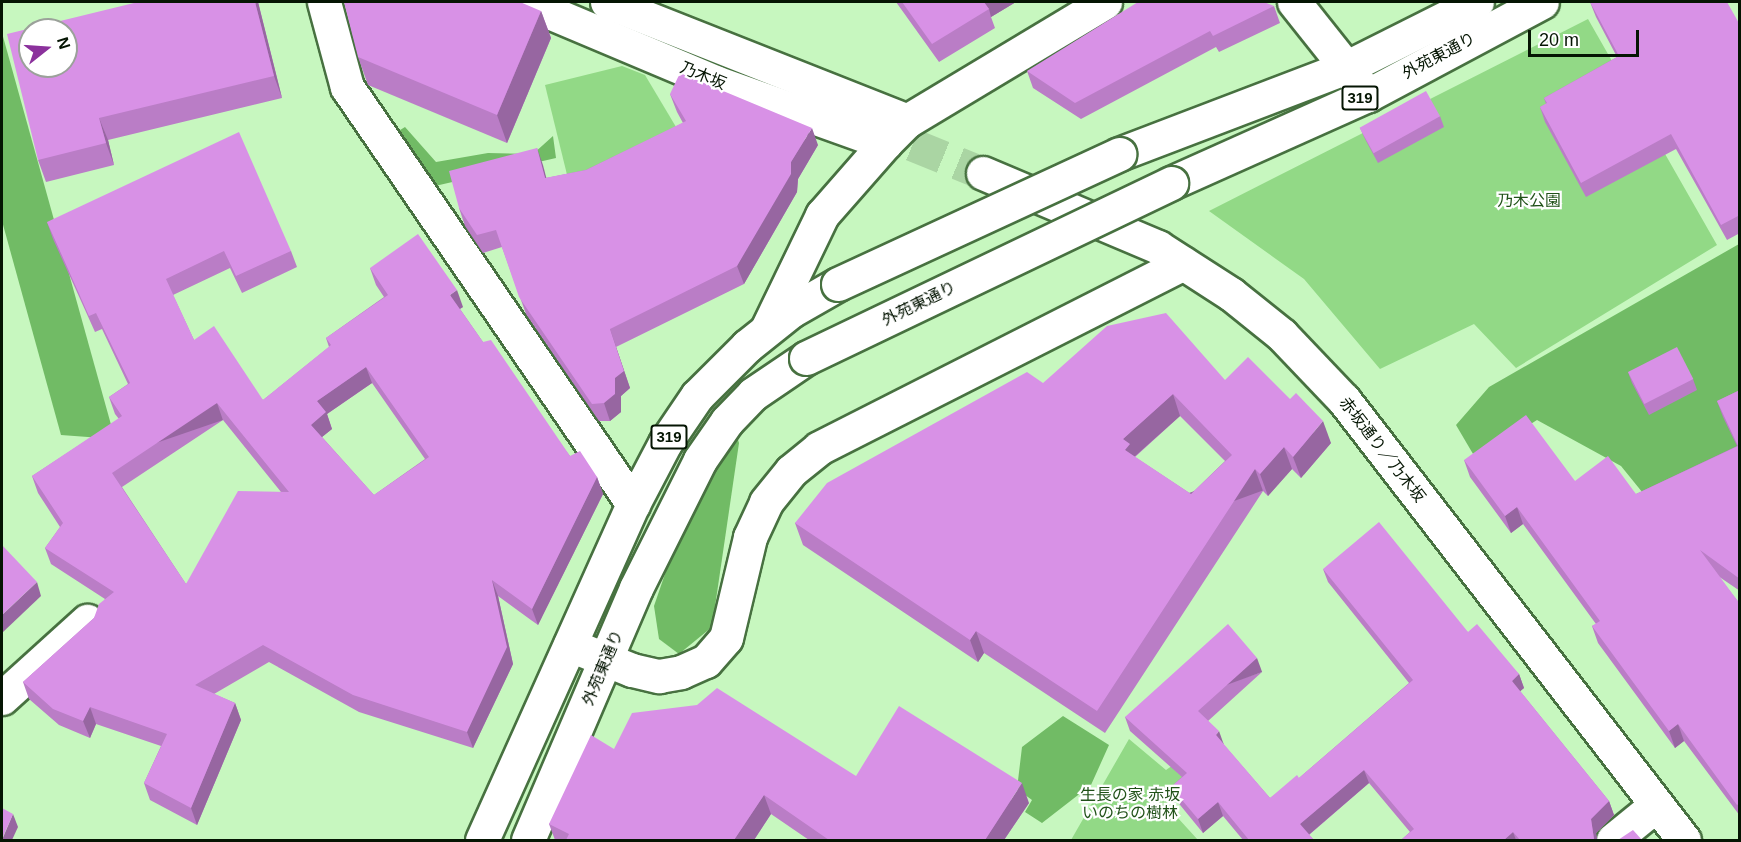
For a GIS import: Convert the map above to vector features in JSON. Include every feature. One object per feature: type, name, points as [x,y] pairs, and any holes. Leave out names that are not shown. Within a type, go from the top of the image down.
[{"type":"main road","points":[[324,2],[347,87],[633,504]]},
{"type":"main road","name":"乃木坂","points":[[525,2],[715,82],[896,132]]},
{"type":"main road","name":"乃木坂","points":[[607,2],[896,132]]},
{"type":"main road","points":[[767,329],[822,215],[896,132],[1105,2]]},
{"type":"main road","points":[[1294,2],[1349,66],[1368,94]]},
{"type":"main road","name":"外苑東通り","points":[[482,840],[633,504],[665,444],[697,396],[767,329],[838,284],[1119,154],[1349,66],[1477,2]]},
{"type":"main road","name":"外苑東通り","points":[[528,840],[636,588],[713,440],[753,394],[806,358],[1171,183],[1368,94],[1542,2]]},
{"type":"main road","name":"赤坂通り／乃木坂","points":[[983,173],[1158,247],[1231,294],[1282,335],[1344,400],[1684,840]]},
{"type":"main road","points":[[570,645],[659,676],[681,672],[706,661],[726,638],[750,537],[766,502],[791,471],[819,448],[1183,263]]},
{"type":"main road","points":[[2,698],[87,621]]},
{"type":"main road","points":[[1613,840],[1656,805]]},
{"type":"green space","name":"乃木公園","points":[[1588,19],[1717,245],[1516,368],[1474,324],[1380,369],[1304,279],[1209,211]]},
{"type":"green space","points":[[2,33],[115,439],[61,435],[2,221]]},
{"type":"green space","points":[[622,66],[645,75],[685,142],[571,191],[545,85]]},
{"type":"green space","points":[[405,127],[436,162],[488,153],[533,154],[553,136],[556,158],[435,186],[417,176],[392,135]]},
{"type":"green space","points":[[1739,244],[1739,507],[1681,540],[1621,466],[1537,420],[1476,459],[1456,425],[1489,387]]},
{"type":"green space","points":[[735,430],[739,443],[712,627],[679,654],[659,639],[654,606],[688,507]]},
{"type":"green space","points":[[1063,716],[1109,745],[1091,785],[1042,823],[1025,812],[1032,800],[1017,789],[1022,747]]},
{"type":"green space","name":"生長の家 赤坂 いのちの樹林","points":[[1129,739],[1166,770],[1176,763],[1190,775],[1166,794],[1167,806],[1198,840],[1071,840]]},
{"type":"building","points":[[138,2],[255,2],[274,76],[99,118],[106,143],[38,160],[7,34],[18,31],[18,78],[78,78],[78,18],[72,18]]},
{"type":"building","points":[[344,2],[520,2],[541,11],[497,115],[358,57]]},
{"type":"building","points":[[902,2],[984,2],[989,9],[932,44]]},
{"type":"building","points":[[1138,2],[1264,2],[1274,6],[1213,36],[1210,31],[1075,103],[1027,71]]},
{"type":"building","points":[[1590,2],[1727,2],[1740,25],[1740,215],[1721,225],[1671,134],[1581,183],[1540,107],[1547,103],[1544,98],[1619,56]]},
{"type":"building","points":[[680,73],[812,128],[791,162],[791,174],[737,266],[610,329],[624,371],[615,378],[615,394],[604,403],[592,404],[519,297],[496,230],[477,235],[459,208],[449,171],[537,148],[545,178],[586,170],[686,121],[670,94]]},
{"type":"building","points":[[1426,91],[1440,116],[1374,153],[1360,128]]},
{"type":"building","points":[[239,132],[291,251],[236,276],[224,251],[166,279],[194,340],[214,326],[263,400],[331,345],[326,338],[388,295],[370,268],[418,234],[457,290],[450,295],[483,342],[491,340],[570,456],[580,451],[597,477],[532,609],[492,580],[507,647],[467,732],[353,695],[263,645],[195,685],[235,703],[191,808],[144,783],[167,734],[90,707],[83,721],[53,709],[23,682],[94,618],[99,604],[114,592],[45,548],[63,523],[32,476],[122,416],[109,397],[130,383],[96,313],[89,316],[47,222]],"holes":[[[366,367],[429,457],[374,495],[311,425],[326,412],[317,401]],[[217,403],[289,492],[238,491],[186,584],[112,473]]]},
{"type":"building","points":[[1166,313],[1225,380],[1248,357],[1290,399],[1296,393],[1323,421],[1293,457],[1284,447],[1260,474],[1255,469],[1097,711],[976,631],[970,640],[795,523],[827,483],[1027,372],[1043,383],[1107,326]],"holes":[[[1173,394],[1232,455],[1191,494],[1125,450],[1130,444],[1123,439]]]},
{"type":"building","points":[[1677,347],[1693,379],[1644,404],[1628,372]]},
{"type":"building","points":[[1740,390],[1740,579],[1700,550],[1740,604],[1740,803],[1737,805],[1678,724],[1669,731],[1592,626],[1600,621],[1517,507],[1505,516],[1464,460],[1526,415],[1575,481],[1608,456],[1636,494],[1738,446],[1717,401]]},
{"type":"building","points":[[1379,522],[1468,632],[1477,624],[1519,674],[1512,681],[1609,801],[1591,819],[1594,839],[1599,840],[1520,840],[1513,832],[1504,840],[1401,840],[1414,829],[1364,770],[1300,824],[1314,840],[1249,840],[1218,802],[1198,819],[1171,787],[1187,773],[1125,717],[1228,624],[1257,658],[1198,711],[1219,731],[1216,735],[1270,798],[1297,775],[1299,778],[1413,680],[1323,569]]},
{"type":"building","points":[[2,545],[37,582],[2,615]]},
{"type":"building","points":[[717,688],[856,776],[899,706],[1022,783],[985,840],[829,840],[764,795],[734,840],[566,840],[569,834],[549,824],[591,735],[614,749],[632,713],[697,705]]},
{"type":"building","points":[[2,808],[13,814],[2,839]]},
{"type":"building","points":[[1633,830],[1642,840],[1618,840]]},
{"type":"tunnel","points":[[867,126],[983,173]]}]
